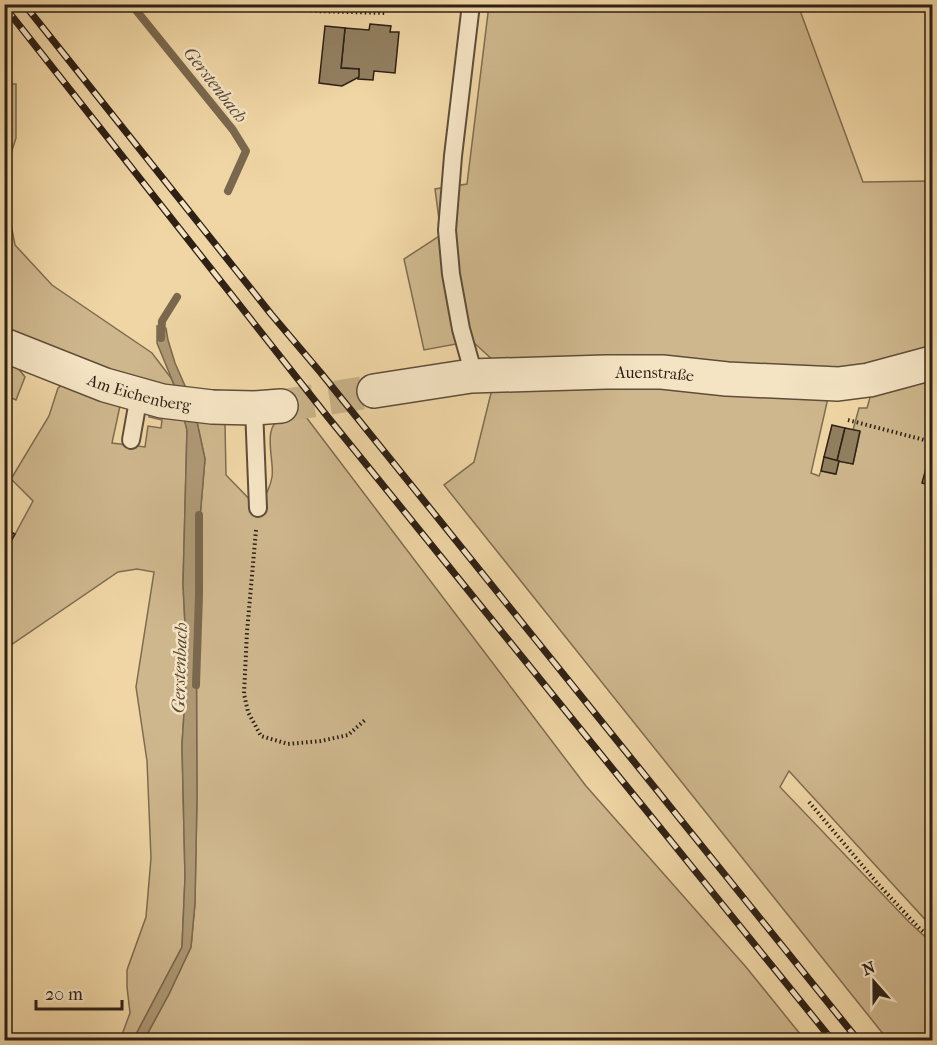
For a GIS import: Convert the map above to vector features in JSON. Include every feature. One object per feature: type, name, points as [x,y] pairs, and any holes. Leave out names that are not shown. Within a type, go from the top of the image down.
[{"type":"street","name":"Am Eichenberg","points":[[4,345],[105,385],[150,398],[212,407],[267,407]]},
{"type":"street","name":"Auenstraße","points":[[374,391],[471,376],[606,372],[662,372],[727,379],[838,384],[868,380],[933,363]]},
{"type":"lane","points":[[471,4],[453,156],[447,230],[460,329],[470,361],[471,376]]},
{"type":"lane","points":[[131,440],[150,398]]},
{"type":"lane","points":[[258,508],[267,407]]},
{"type":"path","points":[[294,4],[313,10],[387,13]]},
{"type":"path","points":[[848,420],[933,442]]},
{"type":"path","points":[[258,508],[247,632],[244,694],[248,712],[261,736],[288,744],[321,741],[348,735],[365,720]]},
{"type":"path","points":[[809,802],[878,884],[920,928],[933,938]]},
{"type":"shaded area","points":[[489,5],[798,5],[863,182],[932,181],[932,348],[826,373],[494,361],[472,341],[424,350],[404,259],[441,235],[435,189],[467,184]]},
{"type":"shaded area","points":[[5,84],[16,84],[16,138],[5,172]]},
{"type":"shaded area","points":[[4,188],[15,245],[52,285],[152,353],[175,387],[156,388],[5,330]]},
{"type":"shaded area","points":[[157,326],[166,328],[175,363],[197,422],[205,459],[196,564],[195,903],[191,947],[144,1040],[133,1040],[182,947],[185,877],[182,745],[187,665],[183,584],[187,430],[175,387],[157,343]]},
{"type":"shaded area","points":[[4,359],[13,362],[25,377],[16,400],[5,395]]},
{"type":"shaded area","points":[[932,378],[932,927],[789,771],[780,787],[909,922],[932,943],[932,1040],[888,1040],[444,485],[474,462],[492,389],[583,383],[828,398],[811,473],[819,476],[821,471],[835,474],[839,461],[853,464],[860,432],[853,430],[859,408],[867,408],[871,394]]},
{"type":"shaded area","points":[[65,383],[120,406],[112,443],[145,447],[148,426],[161,428],[162,420],[149,417],[150,409],[166,418],[185,420],[187,430],[183,584],[187,665],[182,745],[185,877],[182,947],[133,1040],[120,1040],[130,1013],[127,970],[146,917],[151,858],[147,761],[136,687],[154,572],[137,569],[118,572],[5,649],[5,553],[33,501],[11,479],[49,416],[58,388]]},
{"type":"shaded area","points":[[303,413],[586,786],[746,967],[805,1040],[144,1040],[191,947],[195,903],[196,564],[205,459],[197,422],[225,424],[226,475],[258,508],[272,477],[270,435],[272,427],[284,417]]},
{"type":"building","points":[[370,24],[391,26],[390,32],[399,32],[395,73],[374,71],[373,80],[358,79],[359,69],[341,68],[345,28],[369,30]]},
{"type":"building","points":[[325,26],[345,28],[341,68],[359,69],[359,77],[342,86],[319,83]]},
{"type":"building","points":[[832,425],[845,428],[837,461],[824,457]]},
{"type":"building","points":[[845,428],[860,431],[853,464],[837,461]]},
{"type":"building","points":[[932,447],[932,486],[922,483]]},
{"type":"building","points":[[824,457],[839,461],[836,474],[821,471]]},
{"type":"building","points":[[4,528],[15,534],[4,553]]},
{"type":"waterway","name":"Gerstenbach","points":[[131,4],[233,130],[246,151],[228,191]]},
{"type":"waterway","name":"Gerstenbach","points":[[161,338],[162,321],[177,297]]},
{"type":"waterway","name":"Gerstenbach","points":[[196,685],[199,515]]},
{"type":"tunnel","points":[[281,406],[374,391]]},
{"type":"railway","points":[[24,4],[271,314],[858,1040]]},
{"type":"railway","points":[[4,6],[327,416],[832,1040]]}]
